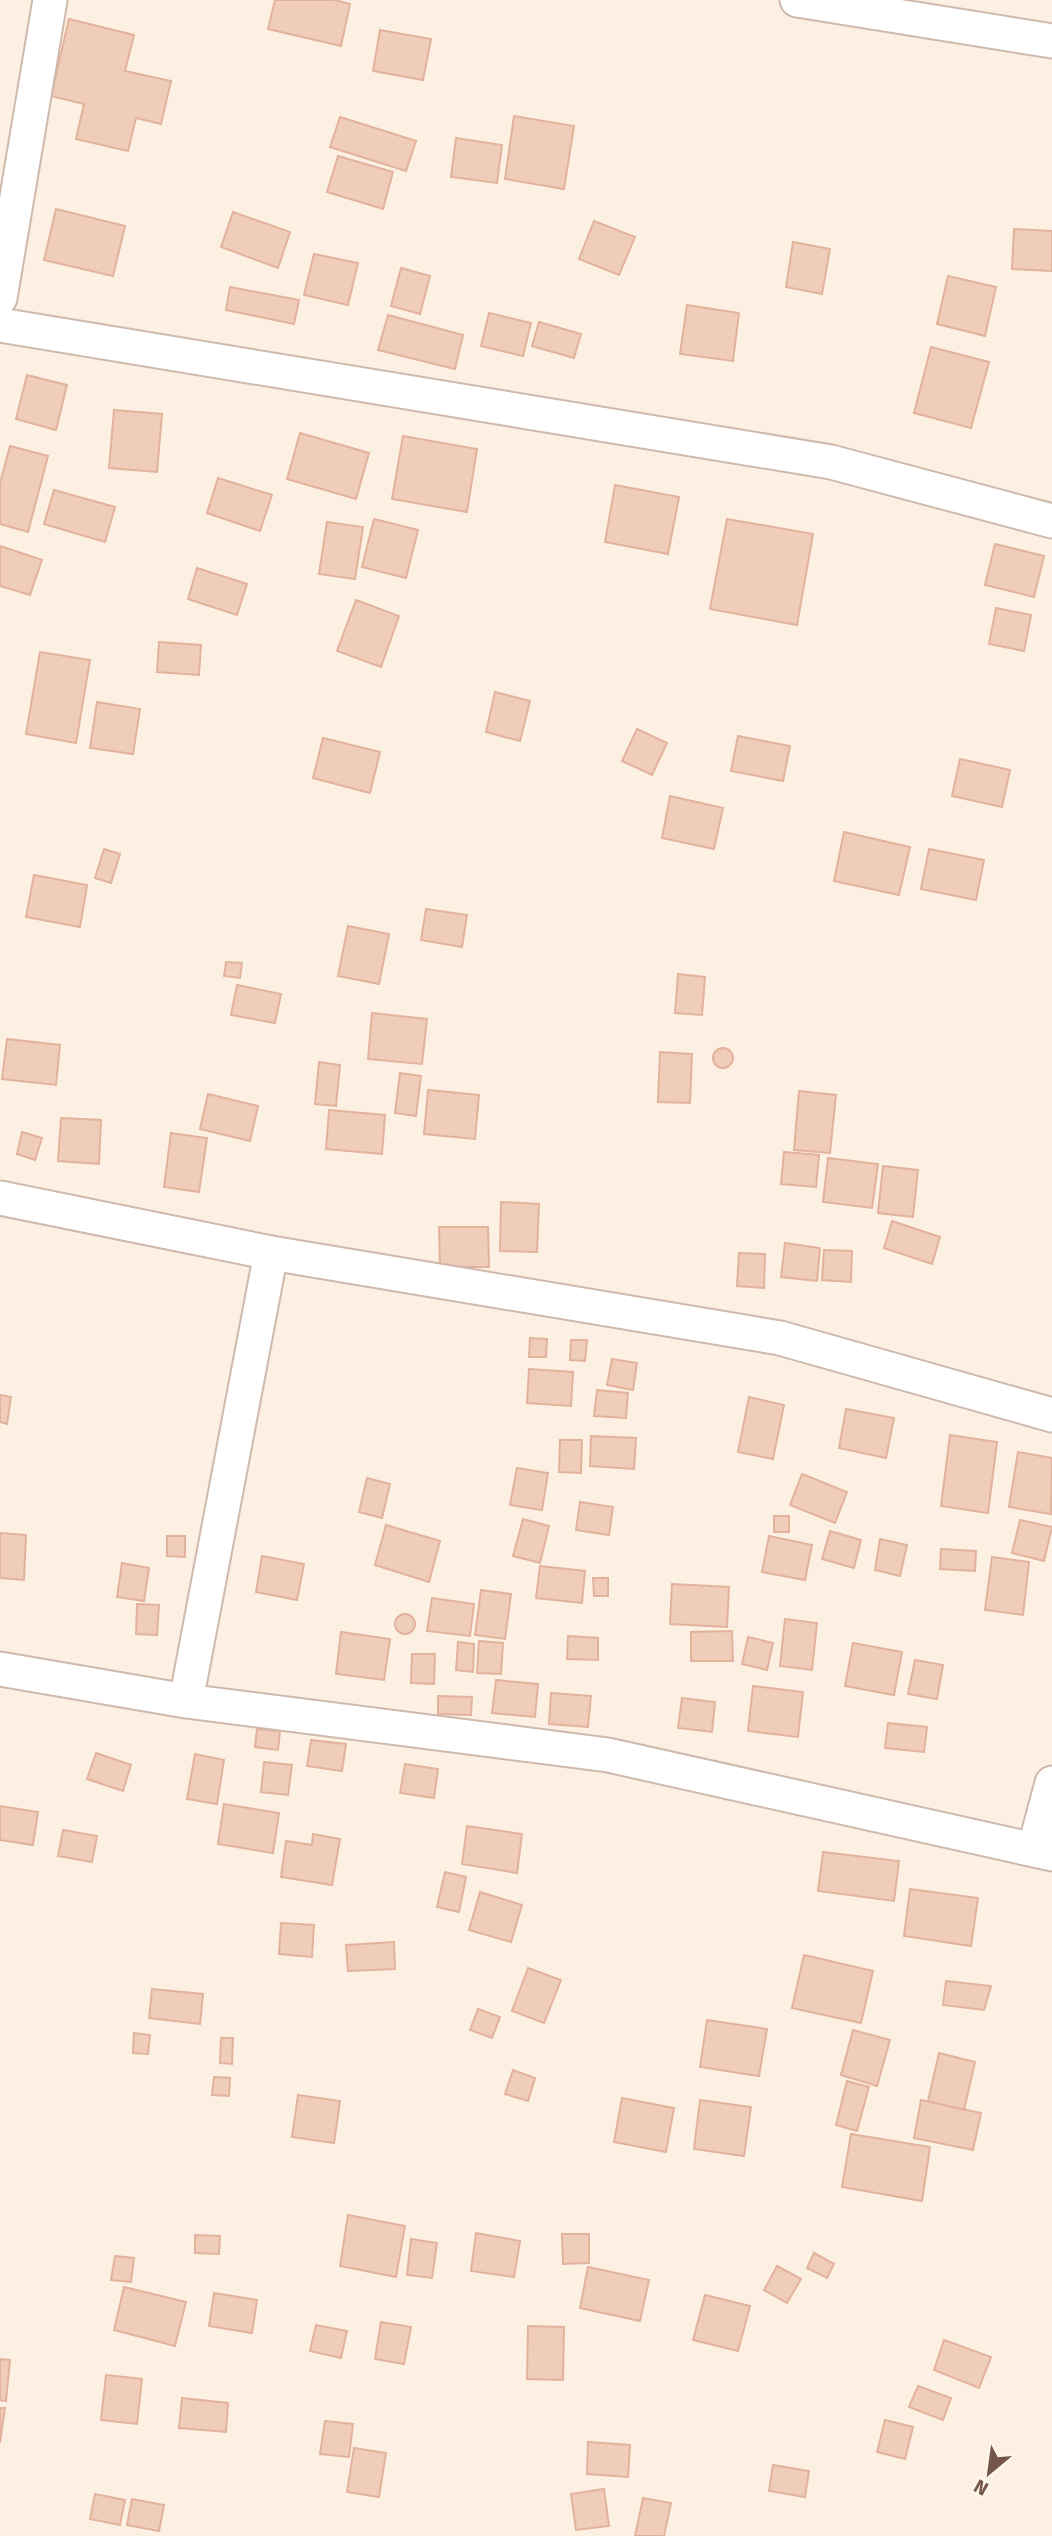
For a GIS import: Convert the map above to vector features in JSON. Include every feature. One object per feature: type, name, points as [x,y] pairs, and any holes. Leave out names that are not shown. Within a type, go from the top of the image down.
[{"type":"street","points":[[0,298],[50,0]]},
{"type":"street","points":[[797,0],[934,11],[1052,41]]},
{"type":"street","points":[[0,325],[831,462],[1052,521]]},
{"type":"street","points":[[0,1198],[271,1252],[780,1338],[1052,1415]]},
{"type":"street","points":[[186,1700],[271,1252]]},
{"type":"street","points":[[0,1669],[186,1700],[608,1755],[1043,1852],[1052,1783]]},
{"type":"building","points":[[275,0],[335,0],[350,4],[341,46],[268,29]]},
{"type":"building","points":[[69,19],[134,35],[125,71],[171,81],[161,124],[136,118],[128,151],[76,139],[84,104],[51,96]]},
{"type":"building","points":[[380,30],[431,39],[423,80],[373,71]]},
{"type":"building","points":[[514,116],[574,126],[564,189],[505,179]]},
{"type":"building","points":[[340,117],[416,141],[406,171],[330,147]]},
{"type":"building","points":[[456,138],[502,145],[497,183],[451,177]]},
{"type":"building","points":[[338,156],[393,172],[383,209],[327,192]]},
{"type":"building","points":[[56,209],[125,226],[113,276],[44,260]]},
{"type":"building","points":[[233,212],[290,232],[278,268],[221,247]]},
{"type":"building","points":[[594,221],[635,237],[619,275],[579,259]]},
{"type":"building","points":[[1014,229],[1052,231],[1052,271],[1012,269]]},
{"type":"building","points":[[793,242],[830,249],[822,294],[786,287]]},
{"type":"building","points":[[314,254],[358,263],[348,305],[304,295]]},
{"type":"building","points":[[401,268],[430,276],[420,314],[391,306]]},
{"type":"building","points":[[948,276],[996,287],[985,336],[937,324]]},
{"type":"building","points":[[230,287],[299,300],[294,324],[226,310]]},
{"type":"building","points":[[687,305],[739,313],[733,361],[680,354]]},
{"type":"building","points":[[489,313],[531,323],[523,356],[481,346]]},
{"type":"building","points":[[388,315],[463,335],[455,369],[378,350]]},
{"type":"building","points":[[539,322],[581,334],[574,358],[532,346]]},
{"type":"building","points":[[931,347],[989,362],[971,428],[914,413]]},
{"type":"building","points":[[27,375],[67,385],[56,430],[16,419]]},
{"type":"building","points":[[114,410],[162,414],[157,472],[109,468]]},
{"type":"building","points":[[300,433],[369,453],[356,499],[287,479]]},
{"type":"building","points":[[403,436],[477,449],[467,512],[392,499]]},
{"type":"building","points":[[10,446],[48,456],[28,532],[0,524],[0,483]]},
{"type":"building","points":[[218,478],[272,495],[260,531],[207,513]]},
{"type":"building","points":[[615,485],[679,497],[668,554],[605,542]]},
{"type":"building","points":[[54,490],[115,507],[105,542],[44,524]]},
{"type":"building","points":[[374,519],[418,530],[406,578],[362,567]]},
{"type":"building","points":[[727,519],[813,534],[797,625],[710,609]]},
{"type":"building","points":[[327,522],[363,527],[355,579],[319,574]]},
{"type":"building","points":[[995,544],[1044,556],[1034,597],[985,585]]},
{"type":"building","points":[[0,546],[42,560],[30,595],[0,586]]},
{"type":"building","points":[[197,568],[247,584],[237,615],[188,599]]},
{"type":"building","points":[[356,600],[399,616],[381,667],[337,651]]},
{"type":"building","points":[[996,608],[1031,615],[1024,651],[989,644]]},
{"type":"building","points":[[159,642],[201,645],[199,675],[157,672]]},
{"type":"building","points":[[40,652],[90,660],[76,743],[26,734]]},
{"type":"building","points":[[495,692],[530,701],[520,741],[486,732]]},
{"type":"building","points":[[97,702],[140,709],[133,754],[90,748]]},
{"type":"building","points":[[637,729],[667,743],[652,775],[622,761]]},
{"type":"building","points":[[738,736],[790,746],[783,781],[731,771]]},
{"type":"building","points":[[323,738],[380,752],[370,793],[313,778]]},
{"type":"building","points":[[960,759],[1010,770],[1002,807],[952,796]]},
{"type":"building","points":[[670,796],[723,808],[714,849],[662,838]]},
{"type":"building","points":[[844,832],[910,847],[899,895],[834,881]]},
{"type":"building","points":[[104,849],[120,854],[111,883],[95,878]]},
{"type":"building","points":[[929,849],[984,860],[976,900],[921,889]]},
{"type":"building","points":[[34,875],[87,885],[80,927],[26,917]]},
{"type":"building","points":[[426,909],[467,915],[462,947],[421,940]]},
{"type":"building","points":[[348,926],[389,934],[379,984],[338,976]]},
{"type":"building","points":[[226,962],[242,963],[240,978],[224,976]]},
{"type":"building","points":[[678,974],[705,977],[702,1015],[675,1013]]},
{"type":"building","points":[[237,985],[281,994],[275,1023],[231,1015]]},
{"type":"building","points":[[372,1013],[427,1019],[422,1064],[368,1059]]},
{"type":"building","points":[[7,1039],[60,1045],[56,1085],[2,1079]]},
{"type":"building","points":[[723,1048],[730,1051],[733,1058],[730,1065],[723,1068],[716,1065],[713,1058],[716,1051]]},
{"type":"building","points":[[660,1052],[692,1054],[690,1103],[658,1102]]},
{"type":"building","points":[[319,1062],[340,1065],[336,1106],[315,1104]]},
{"type":"building","points":[[400,1073],[421,1076],[416,1116],[395,1113]]},
{"type":"building","points":[[428,1090],[479,1095],[475,1139],[424,1134]]},
{"type":"building","points":[[799,1091],[836,1095],[830,1153],[794,1150]]},
{"type":"building","points":[[208,1094],[258,1106],[250,1141],[200,1129]]},
{"type":"building","points":[[329,1110],[385,1115],[382,1154],[326,1149]]},
{"type":"building","points":[[61,1118],[101,1120],[99,1164],[58,1161]]},
{"type":"building","points":[[22,1132],[42,1138],[35,1160],[17,1154]]},
{"type":"building","points":[[171,1133],[207,1138],[199,1192],[164,1187]]},
{"type":"building","points":[[784,1152],[819,1155],[816,1187],[781,1184]]},
{"type":"building","points":[[828,1158],[878,1164],[872,1208],[823,1202]]},
{"type":"building","points":[[883,1166],[918,1170],[913,1217],[878,1213]]},
{"type":"building","points":[[501,1202],[539,1204],[537,1252],[500,1251]]},
{"type":"building","points":[[892,1221],[940,1237],[932,1264],[884,1248]]},
{"type":"building","points":[[439,1227],[488,1227],[489,1267],[440,1267]]},
{"type":"building","points":[[785,1243],[820,1248],[817,1281],[781,1277]]},
{"type":"building","points":[[824,1250],[852,1251],[851,1282],[822,1280]]},
{"type":"building","points":[[739,1253],[765,1254],[764,1288],[737,1286]]},
{"type":"building","points":[[530,1338],[547,1339],[546,1357],[529,1357]]},
{"type":"building","points":[[571,1340],[587,1340],[585,1361],[570,1360]]},
{"type":"building","points":[[612,1359],[637,1363],[633,1390],[607,1385]]},
{"type":"building","points":[[529,1369],[573,1372],[571,1406],[527,1403]]},
{"type":"building","points":[[597,1390],[628,1393],[626,1418],[594,1416]]},
{"type":"building","points":[[0,1395],[11,1397],[7,1424],[0,1422]]},
{"type":"building","points":[[749,1397],[784,1405],[773,1459],[738,1452]]},
{"type":"building","points":[[846,1409],[894,1418],[886,1458],[839,1448]]},
{"type":"building","points":[[950,1435],[997,1442],[988,1513],[941,1506]]},
{"type":"building","points":[[591,1436],[636,1438],[634,1469],[590,1466]]},
{"type":"building","points":[[560,1440],[582,1440],[581,1473],[559,1472]]},
{"type":"building","points":[[1018,1452],[1052,1458],[1051,1514],[1009,1507]]},
{"type":"building","points":[[517,1468],[548,1473],[542,1510],[510,1505]]},
{"type":"building","points":[[802,1474],[847,1492],[835,1523],[790,1505]]},
{"type":"building","points":[[367,1478],[390,1484],[382,1518],[359,1512]]},
{"type":"building","points":[[580,1502],[613,1507],[609,1535],[576,1530]]},
{"type":"building","points":[[774,1516],[789,1516],[789,1532],[774,1532]]},
{"type":"building","points":[[523,1519],[549,1526],[540,1563],[513,1556]]},
{"type":"building","points":[[1020,1520],[1052,1527],[1044,1561],[1012,1553]]},
{"type":"building","points":[[386,1525],[440,1541],[429,1582],[375,1565]]},
{"type":"building","points":[[830,1531],[861,1540],[854,1568],[822,1559]]},
{"type":"building","points":[[0,1533],[26,1535],[24,1580],[0,1578]]},
{"type":"building","points":[[167,1536],[185,1536],[185,1557],[167,1556]]},
{"type":"building","points":[[769,1536],[812,1545],[805,1580],[762,1572]]},
{"type":"building","points":[[880,1539],[907,1545],[900,1576],[875,1570]]},
{"type":"building","points":[[941,1549],[976,1551],[975,1571],[940,1569]]},
{"type":"building","points":[[262,1556],[304,1564],[297,1600],[256,1592]]},
{"type":"building","points":[[992,1557],[1029,1562],[1023,1615],[985,1610]]},
{"type":"building","points":[[122,1563],[149,1568],[144,1601],[117,1597]]},
{"type":"building","points":[[540,1566],[585,1571],[582,1603],[536,1598]]},
{"type":"building","points":[[593,1578],[608,1578],[608,1596],[594,1596]]},
{"type":"building","points":[[672,1584],[729,1587],[727,1627],[670,1624]]},
{"type":"building","points":[[481,1590],[511,1594],[505,1639],[475,1635]]},
{"type":"building","points":[[432,1598],[474,1604],[470,1636],[427,1631]]},
{"type":"building","points":[[137,1604],[159,1605],[157,1635],[136,1634]]},
{"type":"building","points":[[401,1614],[409,1614],[415,1624],[409,1634],[401,1634],[395,1628],[395,1620]]},
{"type":"building","points":[[785,1619],[817,1623],[812,1670],[780,1666]]},
{"type":"building","points":[[732,1631],[733,1661],[691,1661],[691,1632]]},
{"type":"building","points":[[341,1632],[390,1639],[384,1680],[336,1674]]},
{"type":"building","points":[[568,1636],[598,1638],[598,1660],[567,1659]]},
{"type":"building","points":[[748,1637],[773,1643],[767,1670],[742,1664]]},
{"type":"building","points":[[479,1641],[503,1643],[501,1674],[477,1673]]},
{"type":"building","points":[[458,1642],[474,1644],[473,1672],[456,1670]]},
{"type":"building","points":[[853,1643],[902,1652],[894,1695],[845,1686]]},
{"type":"building","points":[[412,1654],[435,1654],[434,1684],[411,1683]]},
{"type":"building","points":[[915,1660],[943,1665],[937,1699],[908,1694]]},
{"type":"building","points":[[496,1680],[538,1684],[535,1717],[492,1713]]},
{"type":"building","points":[[753,1686],[803,1692],[798,1737],[748,1731]]},
{"type":"building","points":[[551,1693],[591,1696],[588,1727],[549,1724]]},
{"type":"building","points":[[438,1696],[472,1697],[471,1715],[438,1714]]},
{"type":"building","points":[[682,1698],[715,1702],[712,1732],[678,1728]]},
{"type":"building","points":[[888,1723],[927,1727],[924,1752],[885,1748]]},
{"type":"building","points":[[257,1729],[280,1731],[278,1750],[255,1747]]},
{"type":"building","points":[[311,1740],[346,1744],[342,1771],[307,1766]]},
{"type":"building","points":[[96,1753],[131,1765],[123,1791],[87,1779]]},
{"type":"building","points":[[195,1754],[224,1760],[217,1804],[187,1799]]},
{"type":"building","points":[[264,1762],[292,1765],[288,1795],[261,1792]]},
{"type":"building","points":[[405,1764],[438,1769],[434,1798],[400,1793]]},
{"type":"building","points":[[224,1804],[279,1813],[273,1853],[218,1844]]},
{"type":"building","points":[[0,1806],[38,1812],[33,1845],[0,1840]]},
{"type":"building","points":[[467,1826],[522,1834],[517,1873],[462,1864]]},
{"type":"building","points":[[63,1830],[97,1836],[92,1862],[58,1856]]},
{"type":"building","points":[[313,1834],[340,1839],[332,1885],[281,1877],[286,1841],[312,1845]]},
{"type":"building","points":[[823,1852],[899,1861],[894,1901],[818,1891]]},
{"type":"building","points":[[445,1872],[466,1877],[459,1912],[437,1907]]},
{"type":"building","points":[[910,1889],[978,1898],[971,1946],[904,1936]]},
{"type":"building","points":[[480,1892],[522,1905],[511,1942],[469,1930]]},
{"type":"building","points":[[281,1923],[314,1925],[312,1957],[279,1954]]},
{"type":"building","points":[[394,1942],[395,1969],[348,1971],[346,1945]]},
{"type":"building","points":[[804,1955],[873,1971],[861,2023],[792,2008]]},
{"type":"building","points":[[528,1968],[561,1980],[544,2023],[512,2011]]},
{"type":"building","points":[[946,1981],[991,1986],[984,2010],[943,2005]]},
{"type":"building","points":[[152,1989],[203,1994],[200,2024],[149,2018]]},
{"type":"building","points":[[478,2009],[500,2017],[492,2038],[470,2030]]},
{"type":"building","points":[[707,2020],[767,2029],[759,2076],[700,2067]]},
{"type":"building","points":[[853,2030],[890,2040],[877,2086],[841,2075]]},
{"type":"building","points":[[134,2033],[150,2035],[148,2054],[133,2053]]},
{"type":"building","points":[[221,2038],[233,2038],[232,2064],[220,2063]]},
{"type":"building","points":[[939,2053],[975,2062],[964,2110],[928,2101]]},
{"type":"building","points":[[513,2070],[535,2078],[528,2101],[505,2094]]},
{"type":"building","points":[[214,2077],[230,2078],[229,2096],[212,2095]]},
{"type":"building","points":[[847,2081],[869,2087],[857,2131],[836,2125]]},
{"type":"building","points":[[298,2095],[340,2101],[334,2143],[292,2137]]},
{"type":"building","points":[[622,2098],[674,2108],[666,2152],[614,2142]]},
{"type":"building","points":[[700,2100],[751,2107],[744,2156],[694,2149]]},
{"type":"building","points":[[921,2100],[981,2113],[973,2150],[914,2138]]},
{"type":"building","points":[[851,2134],[930,2147],[922,2201],[842,2187]]},
{"type":"building","points":[[348,2215],[405,2226],[396,2277],[340,2266]]},
{"type":"building","points":[[476,2233],[520,2241],[514,2277],[471,2271]]},
{"type":"building","points":[[562,2234],[589,2234],[589,2263],[563,2264]]},
{"type":"building","points":[[195,2235],[220,2236],[219,2254],[195,2253]]},
{"type":"building","points":[[411,2239],[437,2243],[432,2278],[407,2275]]},
{"type":"building","points":[[814,2253],[834,2264],[827,2278],[807,2268]]},
{"type":"building","points":[[115,2256],[134,2258],[131,2282],[111,2280]]},
{"type":"building","points":[[777,2266],[801,2279],[787,2303],[764,2290]]},
{"type":"building","points":[[588,2267],[649,2280],[640,2321],[580,2308]]},
{"type":"building","points":[[124,2287],[186,2302],[175,2346],[114,2330]]},
{"type":"building","points":[[214,2293],[257,2300],[252,2333],[209,2326]]},
{"type":"building","points":[[705,2295],[750,2306],[738,2351],[693,2340]]},
{"type":"building","points":[[381,2322],[411,2327],[404,2364],[375,2359]]},
{"type":"building","points":[[316,2325],[347,2331],[341,2358],[310,2351]]},
{"type":"building","points":[[528,2326],[564,2327],[563,2380],[527,2379]]},
{"type":"building","points":[[944,2340],[991,2357],[979,2388],[934,2370]]},
{"type":"building","points":[[0,2359],[10,2360],[6,2401],[0,2400]]},
{"type":"building","points":[[106,2375],[142,2379],[137,2424],[101,2420]]},
{"type":"building","points":[[918,2386],[951,2398],[943,2420],[909,2407]]},
{"type":"building","points":[[182,2398],[228,2403],[226,2432],[179,2428]]},
{"type":"building","points":[[0,2408],[5,2408],[0,2443]]},
{"type":"building","points":[[885,2420],[913,2427],[905,2459],[877,2452]]},
{"type":"building","points":[[325,2421],[353,2424],[349,2457],[320,2454]]},
{"type":"building","points":[[588,2442],[630,2445],[628,2477],[587,2474]]},
{"type":"building","points":[[354,2448],[386,2453],[379,2497],[347,2492]]},
{"type":"building","points":[[773,2465],[809,2471],[805,2497],[769,2491]]},
{"type":"building","points":[[604,2489],[609,2526],[576,2530],[571,2494]]},
{"type":"building","points":[[95,2494],[125,2500],[120,2525],[90,2519]]},
{"type":"building","points":[[643,2498],[671,2503],[664,2536],[635,2536]]},
{"type":"building","points":[[132,2499],[164,2505],[159,2531],[127,2525]]}]
